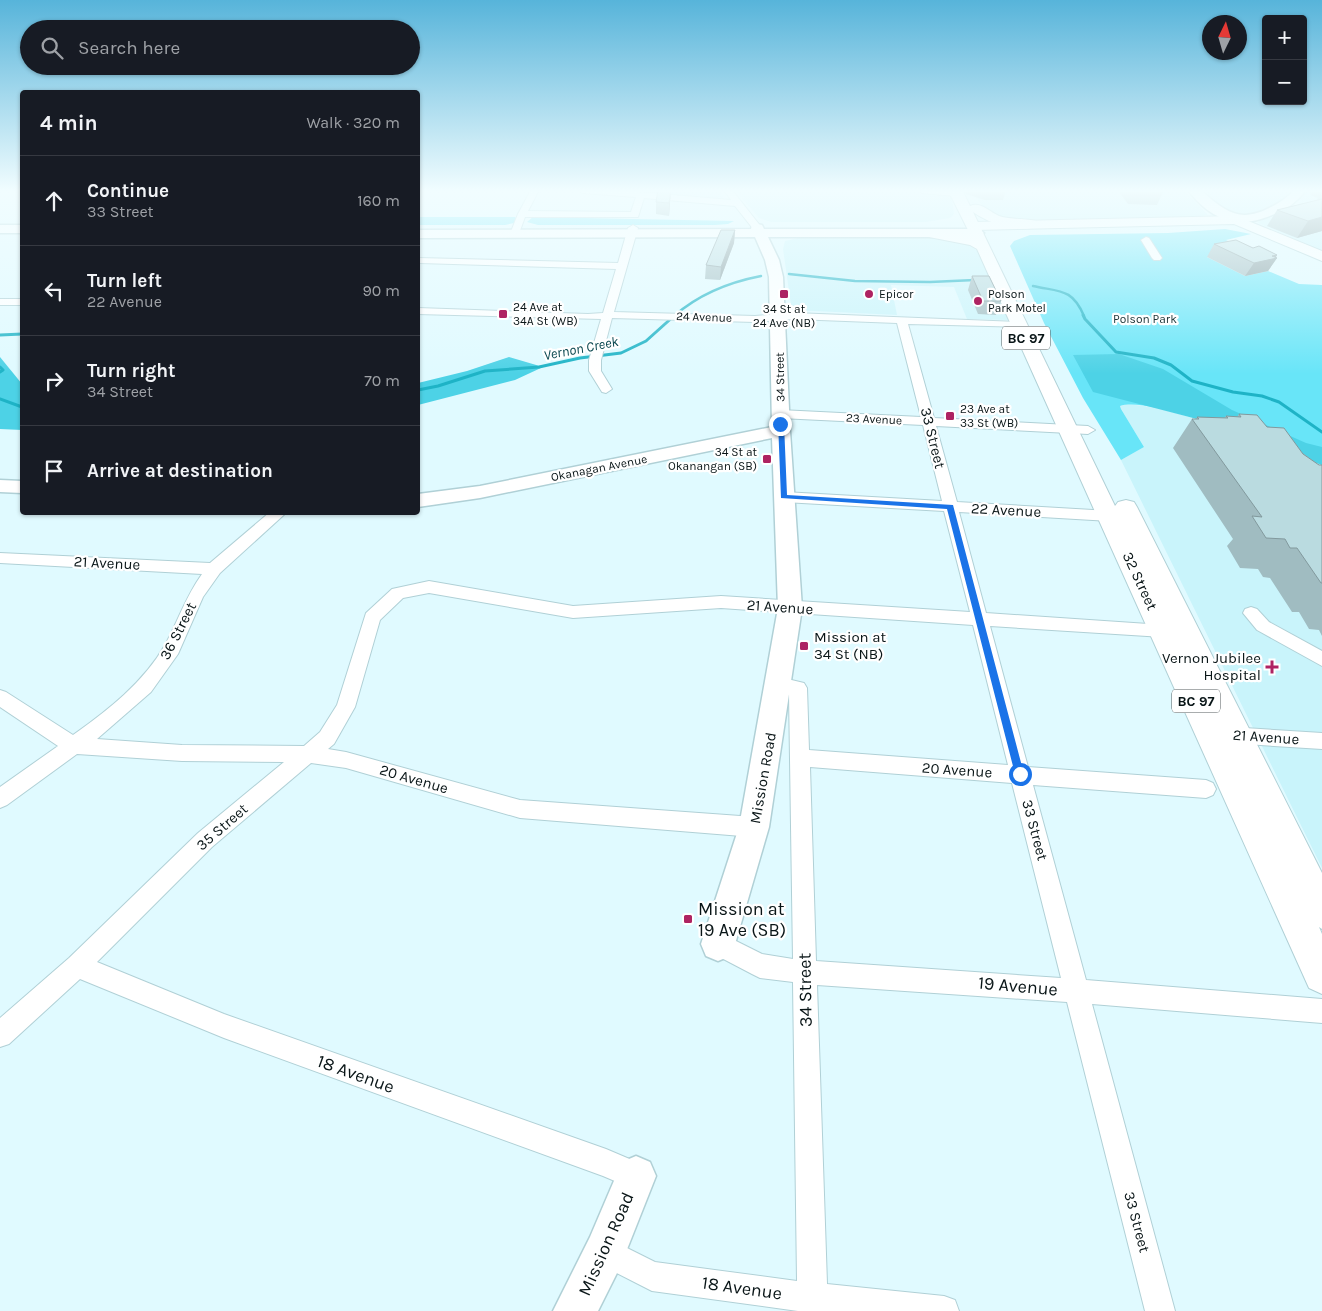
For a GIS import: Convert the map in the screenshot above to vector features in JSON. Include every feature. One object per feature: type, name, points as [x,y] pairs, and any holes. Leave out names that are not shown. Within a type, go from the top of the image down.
[{"type":"main road","name":"32 Street","points":[[992,251],[1020,325],[1078,429],[1110,516],[1163,631],[1225,735],[1322,911]]},
{"type":"main road","name":"32 Street","points":[[994,251],[1225,735],[1322,975]]},
{"type":"main road","points":[[1310,251],[1322,256]]},
{"type":"street","points":[[606,389],[595,371],[595,360],[625,251]]},
{"type":"street","name":"34 Street","points":[[767,251],[775,270],[779,317],[780,423],[790,608]]},
{"type":"street","points":[[775,270],[778,251]]},
{"type":"street","points":[[1154,251],[1156,258]]},
{"type":"street","points":[[420,260],[620,266]]},
{"type":"street","points":[[0,302],[20,302]]},
{"type":"street","name":"24 Avenue","points":[[420,311],[607,316],[626,314],[755,319],[794,316],[1020,325]]},
{"type":"street","name":"33 Street","points":[[902,320],[1160,1311]]},
{"type":"street","name":"23 Avenue","points":[[780,423],[929,422],[1078,429]]},
{"type":"street","name":"Okanagan Avenue","points":[[420,500],[480,492],[780,423]]},
{"type":"street","points":[[0,486],[20,486]]},
{"type":"street","name":"22 Avenue","points":[[784,497],[1110,516]]},
{"type":"street","name":"36 Street","points":[[0,799],[92,732],[145,687],[172,649],[196,596],[214,569],[276,515]]},
{"type":"street","name":"21 Avenue","points":[[0,558],[214,569]]},
{"type":"street","name":"21 Avenue","points":[[398,593],[429,587],[573,612],[721,602],[1163,631]]},
{"type":"street","name":"35 Street","points":[[0,1035],[77,966],[205,840],[327,738],[346,707],[372,617],[398,593]]},
{"type":"street","name":"Mission Road","points":[[718,944],[754,827],[790,608]]},
{"type":"street","points":[[1251,613],[1263,626],[1322,659]]},
{"type":"street","name":"34 Street","points":[[779,684],[798,688],[813,1304]]},
{"type":"street","points":[[0,697],[72,745]]},
{"type":"street","name":"21 Avenue","points":[[1225,735],[1322,741]]},
{"type":"street","name":"20 Avenue","points":[[72,745],[182,753],[309,754],[346,760],[520,809],[754,827]]},
{"type":"street","name":"20 Avenue","points":[[799,758],[1206,789]]},
{"type":"street","name":"19 Avenue","points":[[718,944],[760,966],[805,972],[1077,991],[1322,1011]]},
{"type":"street","name":"18 Avenue","points":[[77,966],[224,1026],[606,1163],[636,1176]]},
{"type":"street","name":"Mission Road","points":[[575,1311],[605,1252],[636,1176]]},
{"type":"street","name":"18 Avenue","points":[[605,1252],[652,1276],[813,1304],[944,1311]]},
{"type":"shaded area","points":[[783,251],[977,251],[1008,316],[1008,320],[967,319],[954,287],[891,285],[897,315],[794,310],[791,309]]},
{"type":"shaded area","points":[[1119,354],[1163,369],[1232,410],[1306,443],[1322,447],[1322,465],[1197,419],[1093,392],[1073,355]]},
{"type":"shaded area","points":[[0,357],[20,382],[20,430],[0,429]]},
{"type":"shaded area","points":[[509,357],[543,367],[515,380],[420,404],[420,383],[467,371]]},
{"type":"shaded area","name":"Vernon Jubilee Hospital","points":[[1126,404],[1153,407],[1197,419],[1322,465],[1322,868],[1121,460],[1144,447],[1121,409],[1120,406]]},
{"type":"green space","name":"Polson Park","points":[[1012,251],[1235,251],[1207,257],[1245,276],[1268,271],[1299,284],[1322,285],[1322,465],[1220,426],[1160,409],[1136,405],[1120,406],[1144,447],[1121,460],[1083,398],[1044,323]]},
{"type":"building","points":[[712,251],[727,251],[721,267],[706,265]]},
{"type":"building","points":[[1229,251],[1269,251],[1277,255],[1272,256],[1277,258],[1254,263]]},
{"type":"building","points":[[972,276],[989,276],[1001,301],[983,301]]},
{"type":"building","points":[[1239,414],[1257,415],[1267,427],[1284,428],[1303,454],[1319,465],[1322,465],[1322,583],[1297,548],[1290,548],[1285,539],[1266,538],[1252,516],[1262,517],[1192,419],[1199,419],[1197,417],[1241,417]]},
{"type":"waterway","name":"Vernon Creek","points":[[789,274],[855,281],[930,282],[975,280]]},
{"type":"waterway","name":"Vernon Creek","points":[[674,316],[683,308],[715,290],[761,276]]},
{"type":"waterway","name":"Vernon Creek","points":[[1033,286],[1058,291],[1070,296],[1075,300],[1084,316]]},
{"type":"waterway","name":"Vernon Creek","points":[[420,390],[485,371],[539,367],[580,358],[621,353],[646,341],[675,315]]},
{"type":"waterway","name":"Vernon Creek","points":[[1083,315],[1116,352],[1154,358],[1171,365],[1192,381],[1233,392],[1262,396],[1279,402],[1322,432]]},
{"type":"waterway","points":[[0,335],[20,334]]},
{"type":"waterway","name":"Vernon Creek","points":[[0,367],[3,370],[0,372]]},
{"type":"waterway","name":"Vernon Creek","points":[[0,399],[20,406]]},
{"type":"place","name":"34 St at 24 Ave (NB)","points":[[784,294]]},
{"type":"place","name":"Epicor","points":[[869,294]]},
{"type":"place","name":"Polson Park Motel","points":[[978,301]]},
{"type":"place","name":"24 Ave at 34A St (WB)","points":[[503,314]]},
{"type":"place","name":"23 Ave at 33 St (WB)","points":[[950,416]]},
{"type":"place","name":"34 St at Okanangan (SB)","points":[[767,459]]},
{"type":"place","name":"Mission at 34 St (NB)","points":[[804,646]]},
{"type":"place","name":"Vernon Jubilee Hospital","points":[[1272,667]]},
{"type":"place","name":"Mission at 19 Ave (SB)","points":[[688,919]]},
{"type":"route","points":[[780,424],[784,497],[950,507],[1020,774]]}]
